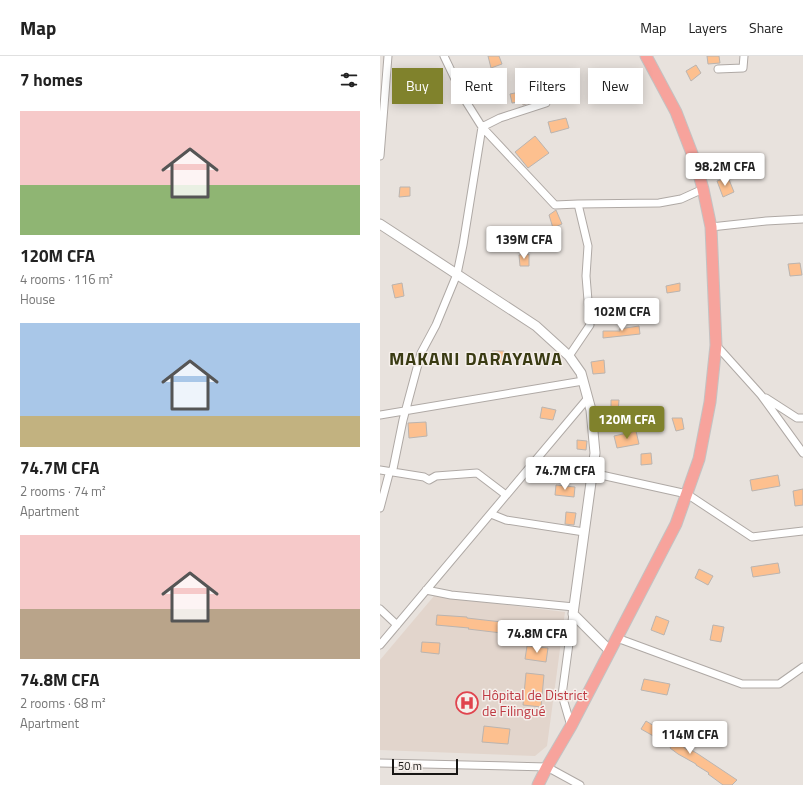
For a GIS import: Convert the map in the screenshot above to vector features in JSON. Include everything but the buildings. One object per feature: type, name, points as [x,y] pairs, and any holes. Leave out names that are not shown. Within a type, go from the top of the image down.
[{"type":"main road","points":[[538,785],[654,570],[676,524],[701,452],[710,402],[716,345],[711,227],[696,164],[676,112],[646,56]]},
{"type":"street","points":[[380,156],[388,56]]},
{"type":"street","points":[[444,56],[465,100],[482,126],[555,205],[659,203],[681,199],[703,190]]},
{"type":"street","points":[[718,69],[743,68],[744,56]]},
{"type":"street","points":[[482,126],[500,118],[543,104]]},
{"type":"street","points":[[380,508],[393,469],[406,410],[421,353],[436,325],[457,274],[482,126]]},
{"type":"street","points":[[569,356],[590,325],[586,276],[588,246],[578,204]]},
{"type":"street","points":[[711,227],[766,221],[803,219]]},
{"type":"street","points":[[380,224],[536,326],[569,356],[581,373],[591,410],[595,453],[562,695],[571,726]]},
{"type":"street","points":[[716,345],[761,395],[803,453]]},
{"type":"street","points":[[380,415],[583,381]]},
{"type":"street","points":[[761,395],[797,418],[803,418]]},
{"type":"street","points":[[380,645],[588,398]]},
{"type":"street","points":[[380,470],[424,477],[429,480],[436,476],[478,473],[506,495]]},
{"type":"street","points":[[592,473],[687,494],[752,537],[803,530]]},
{"type":"street","points":[[490,514],[506,520],[584,532]]},
{"type":"street","points":[[426,590],[451,595],[573,611],[610,651]]},
{"type":"street","points":[[380,609],[397,626]]},
{"type":"street","points":[[617,638],[742,684],[779,684],[803,667]]},
{"type":"street","points":[[380,763],[547,767],[580,785]]},
{"type":"shaded area","name":"Hôpital de District de Filingué","points":[[434,596],[565,612],[547,746],[535,756],[380,750],[380,660]]},
{"type":"place","name":"Hôpital de District de Filingué","points":[[467,703]]},
{"type":"district","name":"MAKANI DARAYAWA","points":[[476,359]]}]
